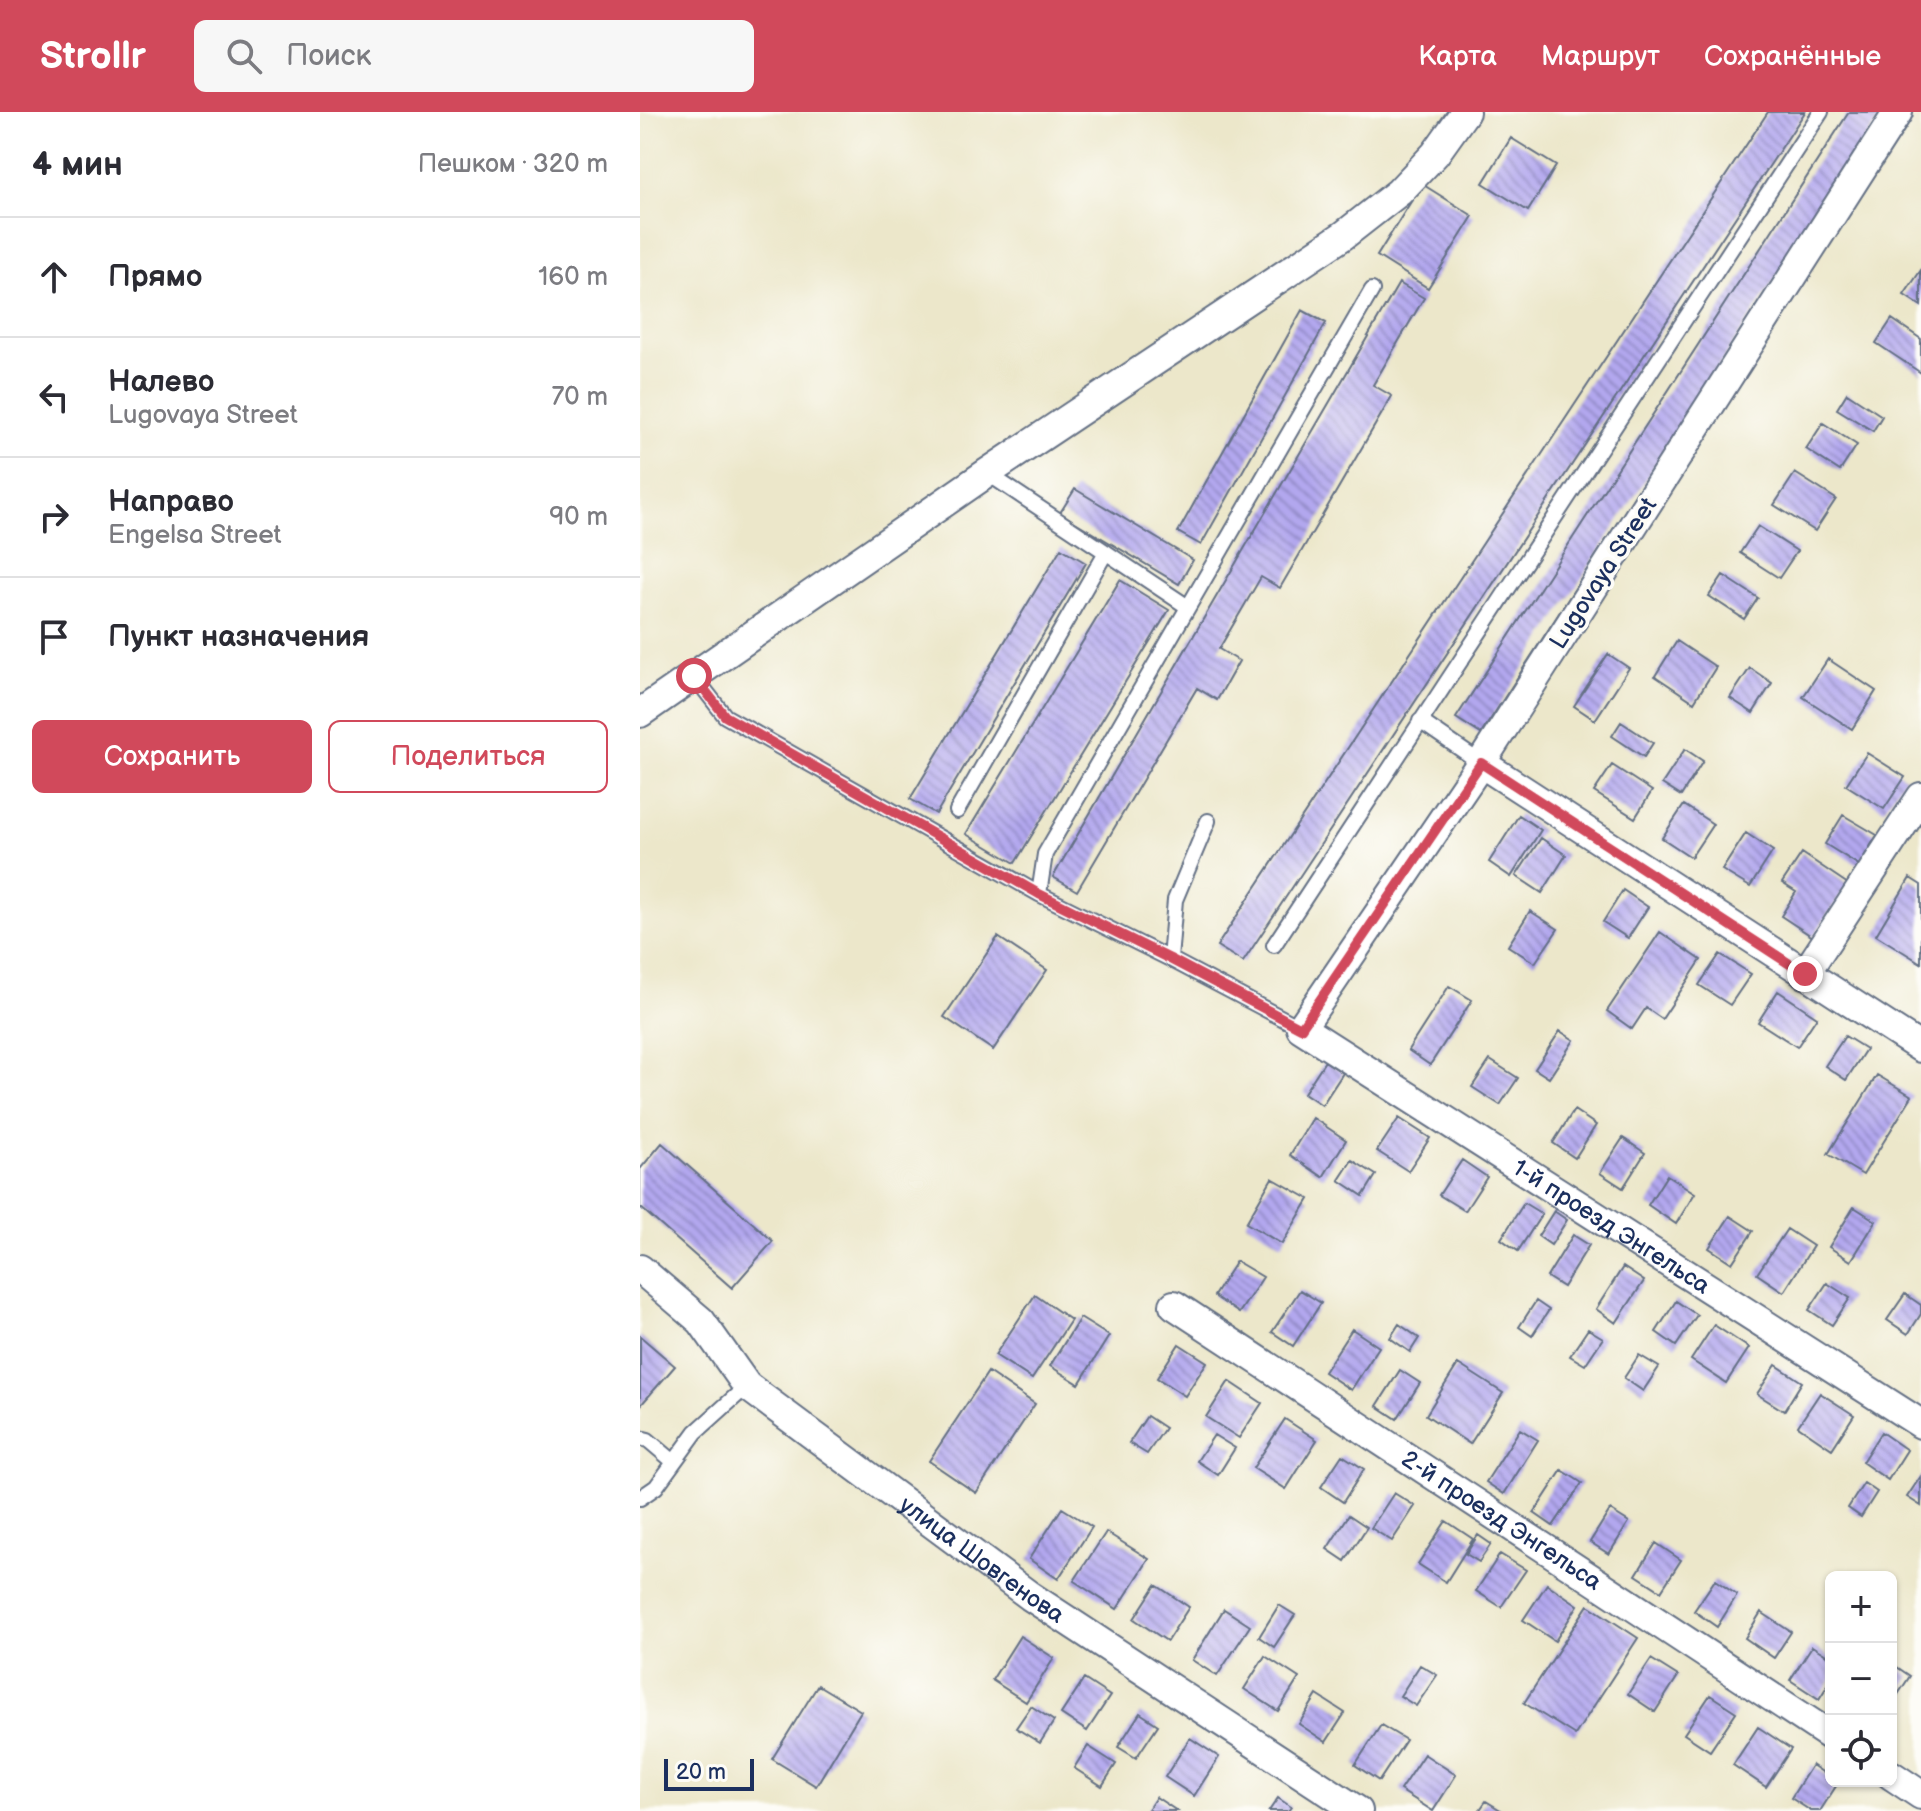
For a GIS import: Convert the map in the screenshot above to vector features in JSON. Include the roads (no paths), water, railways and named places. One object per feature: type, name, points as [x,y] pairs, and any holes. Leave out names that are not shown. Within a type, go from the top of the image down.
[{"type":"street","points":[[640,713],[987,473],[1344,235],[1399,192],[1435,154],[1465,112]]},
{"type":"street","name":"Lugovaya Street","points":[[1301,1028],[1481,763],[1898,112]]},
{"type":"street","points":[[1481,763],[1921,1048]]},
{"type":"street","points":[[1805,974],[1921,797]]},
{"type":"street","name":"1-й проезд Энгельса","points":[[1301,1028],[1921,1424]]},
{"type":"street","name":"улица Шовгенова","points":[[640,1269],[701,1321],[747,1386],[1030,1596],[1358,1811]]},
{"type":"street","name":"2-й проезд Энгельса","points":[[1174,1305],[1825,1732]]},
{"type":"street","points":[[1897,1779],[1921,1795]]},
{"type":"lane","points":[[1274,945],[1821,112]]},
{"type":"lane","points":[[1039,894],[1045,854],[1372,290]]},
{"type":"lane","points":[[987,473],[1188,607]]},
{"type":"lane","points":[[957,811],[1106,552]]},
{"type":"lane","points":[[694,676],[725,716],[1039,894],[1301,1028]]},
{"type":"lane","points":[[1420,721],[1481,763]]},
{"type":"lane","points":[[1170,959],[1175,900],[1208,821]]},
{"type":"lane","points":[[640,1498],[656,1487],[696,1432],[747,1386]]},
{"type":"lane","points":[[640,1438],[648,1440],[674,1462]]}]
